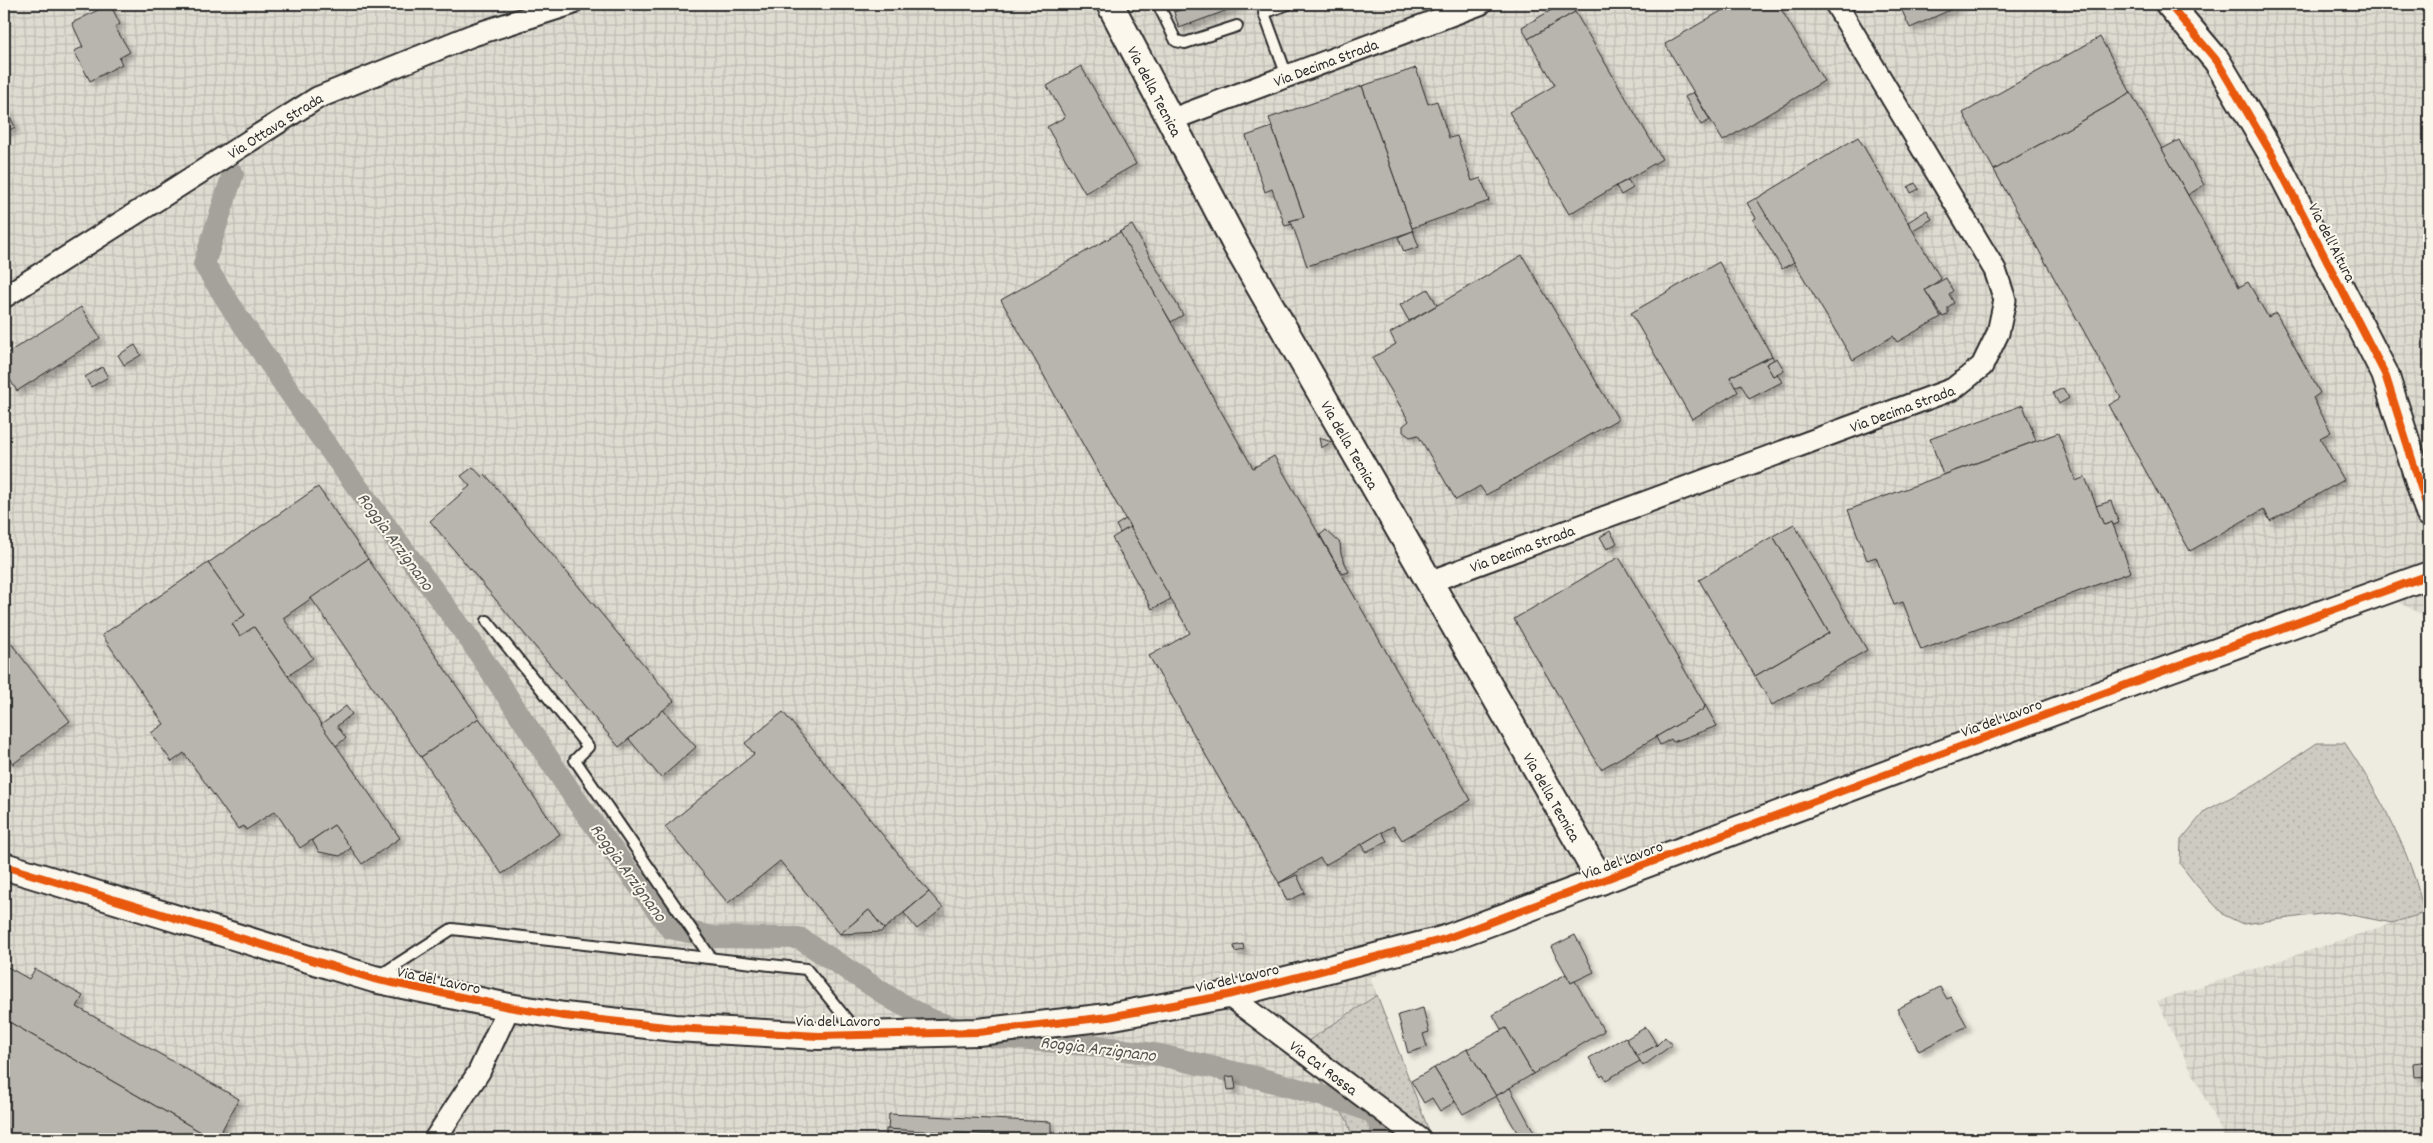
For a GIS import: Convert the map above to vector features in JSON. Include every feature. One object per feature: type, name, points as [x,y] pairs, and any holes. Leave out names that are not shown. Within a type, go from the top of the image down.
[{"type":"street","name":"Via Ottava Strada","points":[[4,297],[317,98],[473,35],[571,4]]},
{"type":"street","name":"Via della Tecnica","points":[[1110,4],[1237,247],[1601,882]]},
{"type":"street","name":"Via Decima Strada","points":[[1170,120],[1480,4]]},
{"type":"street","name":"Via Decima Strada","points":[[1429,582],[1953,388],[1982,366],[1998,333],[2005,300],[1995,270],[1836,4]]},
{"type":"street","name":"Via dell'Altura","points":[[2170,4],[2217,61],[2274,158],[2385,374],[2429,513]]},
{"type":"street","name":"Via del Lavoro","points":[[4,866],[374,979],[509,1007],[564,1016],[676,1028],[819,1036],[978,1032],[1108,1017],[1228,995],[1444,939],[2164,671],[2429,576]]},
{"type":"street","name":"Via Ca' Rossa","points":[[1228,995],[1420,1139]]},
{"type":"street","points":[[435,1139],[479,1072],[509,1007]]},
{"type":"lane","points":[[1158,4],[1176,41],[1185,43],[1237,26]]},
{"type":"lane","points":[[1287,76],[1264,13],[1288,4]]},
{"type":"lane","points":[[486,620],[588,747],[575,760],[711,958]]},
{"type":"lane","points":[[374,979],[452,929],[711,958],[806,969],[859,1035]]},
{"type":"shaded area","points":[[4,4],[2429,4],[2429,618],[2390,598],[1480,929],[1370,978],[1377,995],[1299,1047],[1347,1120],[1353,1139],[4,1139]]},
{"type":"shaded area","points":[[2317,743],[2345,743],[2358,763],[2382,804],[2403,846],[2424,913],[2392,923],[2336,912],[2243,924],[2224,915],[2180,864],[2181,840],[2205,811],[2256,784]]},
{"type":"shaded area","points":[[2429,911],[2429,1139],[2225,1139],[2157,1001]]},
{"type":"shaded area","points":[[1377,995],[1432,1139],[1353,1139],[1347,1120],[1299,1047]]},
{"type":"building","points":[[110,4],[120,24],[115,27],[130,52],[119,58],[122,64],[90,81],[74,51],[83,47],[72,23]]},
{"type":"building","points":[[1171,4],[1196,4],[1174,12]]},
{"type":"building","points":[[1196,4],[1244,4],[1179,28],[1174,12]]},
{"type":"building","points":[[1562,4],[1571,4],[1575,12],[1528,39],[1522,27]]},
{"type":"building","points":[[1733,4],[1778,4],[1824,81],[1723,141],[1665,44]]},
{"type":"building","points":[[1899,4],[1963,4],[1910,28]]},
{"type":"building","points":[[1575,12],[1662,159],[1569,214],[1509,112],[1555,85],[1528,39]]},
{"type":"building","points":[[2100,37],[2131,93],[1994,170],[1963,113]]},
{"type":"building","points":[[1081,66],[1136,164],[1085,193],[1047,127],[1065,117],[1047,86]]},
{"type":"building","points":[[1416,68],[1428,104],[1437,101],[1449,138],[1457,136],[1472,181],[1481,178],[1489,201],[1412,228],[1362,86]]},
{"type":"building","points":[[1362,86],[1413,231],[1307,266],[1292,224],[1289,221],[1304,217],[1269,118]]},
{"type":"building","points":[[1693,92],[1710,120],[1701,125],[1685,97]]},
{"type":"building","points":[[2131,93],[2239,287],[2248,282],[2268,317],[2276,313],[2320,393],[2313,398],[2331,432],[2320,438],[2344,480],[2270,521],[2264,509],[2190,551],[2109,405],[2121,398],[1994,170]]},
{"type":"building","points":[[4,104],[15,127],[4,133]]},
{"type":"building","points":[[1272,127],[1304,217],[1289,221],[1292,224],[1285,226],[1272,189],[1265,192],[1246,136]]},
{"type":"building","points":[[1858,137],[1941,279],[1925,290],[1941,317],[1897,342],[1893,336],[1853,360],[1756,199]]},
{"type":"building","points":[[2179,140],[2204,185],[2188,195],[2162,149]]},
{"type":"building","points":[[1628,180],[1633,188],[1621,195],[1616,186]]},
{"type":"building","points":[[1915,183],[1919,189],[1911,193],[1908,187]]},
{"type":"building","points":[[1756,198],[1794,262],[1782,269],[1753,220],[1756,218],[1747,203]]},
{"type":"building","points":[[1927,210],[1932,219],[1913,230],[1908,222]]},
{"type":"building","points":[[1132,225],[1183,315],[1171,322],[1119,232]]},
{"type":"building","points":[[1413,231],[1419,247],[1404,252],[1398,237]]},
{"type":"building","points":[[1120,232],[1253,468],[1274,456],[1471,800],[1402,840],[1393,826],[1325,865],[1320,858],[1279,883],[1149,656],[1190,633],[1001,300]]},
{"type":"building","points":[[1522,255],[1618,419],[1486,495],[1480,486],[1456,500],[1418,435],[1410,437],[1403,432],[1403,426],[1409,421],[1372,358],[1396,344],[1390,333]]},
{"type":"building","points":[[1719,262],[1772,356],[1730,377],[1738,392],[1692,419],[1631,313]]},
{"type":"building","points":[[1946,278],[1953,291],[1949,294],[1954,303],[1948,307],[1948,314],[1943,317],[1925,290]]},
{"type":"building","points":[[1428,289],[1437,305],[1409,321],[1400,305]]},
{"type":"building","points":[[81,307],[100,338],[17,391],[4,370],[4,355]]},
{"type":"building","points":[[135,345],[141,355],[124,365],[118,355]]},
{"type":"building","points":[[1772,356],[1774,360],[1766,364],[1773,376],[1777,374],[1782,382],[1749,399],[1741,384],[1735,387],[1730,377]]},
{"type":"building","points":[[1777,358],[1784,370],[1773,376],[1766,364]]},
{"type":"building","points":[[102,367],[108,377],[91,387],[85,377]]},
{"type":"building","points":[[2063,388],[2069,398],[2059,404],[2053,393]]},
{"type":"building","points":[[2023,405],[2036,441],[1943,475],[1930,439]]},
{"type":"building","points":[[2058,433],[2076,481],[2085,477],[2104,525],[2112,522],[2131,572],[1921,650],[1903,602],[1894,605],[1876,557],[1867,560],[1848,510]]},
{"type":"building","points":[[1319,438],[1332,442],[1321,448]]},
{"type":"building","points":[[473,467],[482,477],[485,474],[674,701],[619,747],[430,521],[470,486],[461,476]]},
{"type":"building","points":[[318,487],[368,559],[283,618],[313,658],[288,676],[254,627],[240,636],[232,624],[245,615],[208,563]]},
{"type":"building","points":[[2111,501],[2119,523],[2113,525],[2112,522],[2104,525],[2096,506]]},
{"type":"building","points":[[1126,519],[1130,527],[1120,533],[1116,525]]},
{"type":"building","points":[[1794,524],[1867,650],[1772,705],[1755,676],[1829,633],[1773,536]]},
{"type":"building","points":[[1130,527],[1171,599],[1152,609],[1112,538]]},
{"type":"building","points":[[1326,530],[1340,543],[1341,554],[1349,572],[1342,574],[1320,535]]},
{"type":"building","points":[[1610,531],[1617,543],[1607,549],[1600,537]]},
{"type":"building","points":[[1773,536],[1829,633],[1755,676],[1699,580]]},
{"type":"building","points":[[1619,557],[1705,705],[1704,709],[1601,769],[1514,619]]},
{"type":"building","points":[[368,559],[479,718],[421,757],[311,598]]},
{"type":"building","points":[[208,563],[245,615],[232,624],[240,636],[254,627],[400,838],[362,864],[334,825],[300,848],[275,811],[246,830],[244,826],[238,829],[184,753],[172,762],[151,733],[164,724],[102,635]]},
{"type":"building","points":[[4,634],[70,721],[13,764],[4,752]]},
{"type":"building","points":[[1705,705],[1717,726],[1673,742],[1671,739],[1660,745],[1656,737],[1704,709]]},
{"type":"building","points":[[346,706],[352,714],[337,726],[346,738],[336,746],[321,725]]},
{"type":"building","points":[[663,710],[696,747],[661,778],[629,739]]},
{"type":"building","points":[[783,712],[929,892],[884,929],[869,910],[840,934],[780,861],[728,903],[665,827],[754,754],[745,743]]},
{"type":"building","points":[[479,718],[560,834],[502,874],[421,757]]},
{"type":"building","points":[[334,825],[351,848],[340,856],[319,852],[312,840]]},
{"type":"building","points":[[1382,832],[1387,841],[1366,852],[1362,844]]},
{"type":"building","points":[[1297,875],[1305,893],[1287,901],[1279,883]]},
{"type":"building","points":[[929,892],[943,908],[917,929],[904,913]]},
{"type":"building","points":[[869,910],[884,929],[881,932],[840,934]]},
{"type":"building","points":[[1575,935],[1594,972],[1571,983],[1551,947]]},
{"type":"building","points":[[1243,944],[1244,950],[1235,952],[1234,946]]},
{"type":"building","points":[[4,965],[29,979],[35,969],[83,996],[77,1007],[239,1099],[217,1139],[213,1139],[4,1019]]},
{"type":"building","points":[[1566,974],[1571,983],[1575,981],[1604,1031],[1533,1074],[1506,1028],[1502,1031],[1493,1015]]},
{"type":"building","points":[[1940,987],[1947,999],[1951,997],[1967,1026],[1919,1051],[1897,1009]]},
{"type":"building","points":[[1423,1008],[1429,1032],[1423,1034],[1427,1047],[1408,1053],[1398,1015]]},
{"type":"building","points":[[4,1019],[213,1139],[4,1139]]},
{"type":"building","points":[[1646,1027],[1657,1045],[1637,1056],[1626,1039]]},
{"type":"building","points":[[1506,1028],[1533,1074],[1496,1096],[1467,1049]]},
{"type":"building","points":[[1625,1037],[1640,1061],[1606,1080],[1603,1075],[1601,1077],[1589,1058]]},
{"type":"building","points":[[1665,1037],[1672,1045],[1643,1066],[1637,1056],[1657,1045]]},
{"type":"building","points":[[1467,1049],[1496,1096],[1463,1114],[1434,1068]]},
{"type":"building","points":[[2429,1061],[2429,1076],[2414,1077],[2413,1063]]},
{"type":"building","points":[[1434,1068],[1455,1102],[1440,1111],[1432,1098],[1424,1103],[1411,1081]]},
{"type":"building","points":[[1234,1076],[1236,1089],[1228,1090],[1226,1077]]},
{"type":"building","points":[[1510,1088],[1534,1132],[1521,1139],[1496,1096]]},
{"type":"building","points":[[2424,1103],[2429,1103],[2429,1114],[2425,1114]]},
{"type":"building","points":[[889,1114],[1051,1122],[1051,1138],[888,1130]]},
{"type":"building","points":[[886,1129],[1051,1138],[1052,1139],[886,1139]]},
{"type":"waterway","name":"Roggia Arzignano","points":[[233,174],[204,264],[319,435],[470,640],[576,800],[670,928],[713,937],[799,938],[894,1000],[931,1020],[960,1030]]},
{"type":"waterway","name":"Roggia Arzignano","points":[[993,1037],[1090,1045],[1160,1055],[1259,1078],[1348,1103],[1374,1113],[1383,1139]]},
{"type":"cycle path","points":[[2169,4],[2217,61],[2274,158],[2385,374],[2429,513]]},
{"type":"cycle path","points":[[4,866],[374,979],[509,1007],[564,1016],[675,1028],[819,1036],[978,1032],[1108,1017],[1228,995],[1445,939],[2155,674],[2429,575]]}]
